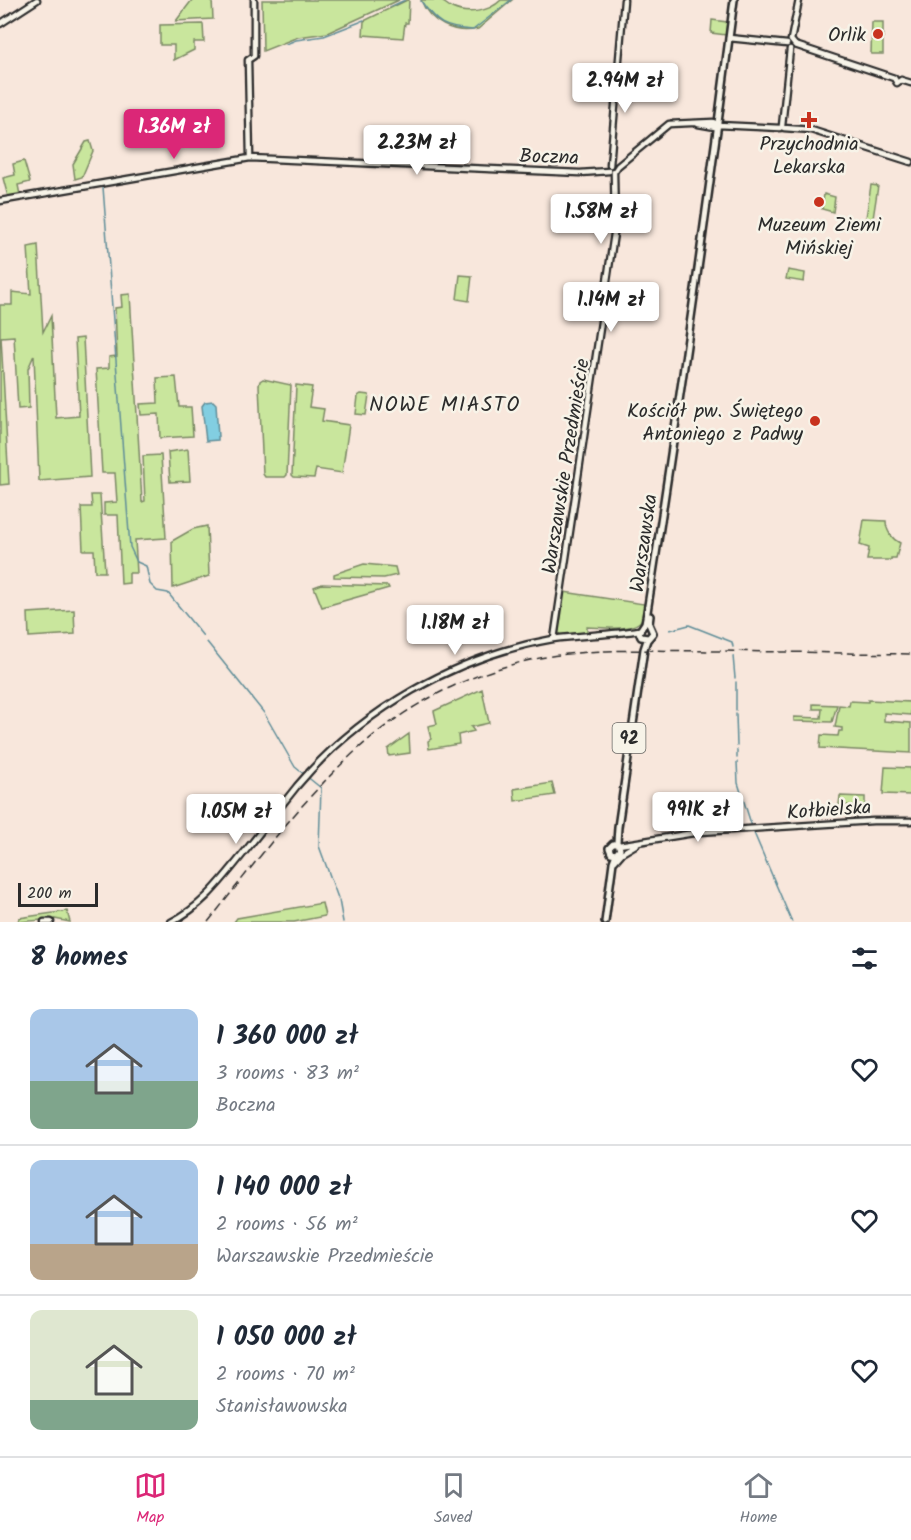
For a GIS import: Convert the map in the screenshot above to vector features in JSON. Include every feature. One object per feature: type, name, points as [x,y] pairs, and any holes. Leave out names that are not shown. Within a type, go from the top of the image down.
[{"type":"main road","name":"Warszawska","points":[[603,922],[616,848],[643,632],[650,613],[734,0]]},
{"type":"main road","name":"Warszawska","points":[[603,922],[616,848]]},
{"type":"street","points":[[0,24],[37,0]]},
{"type":"street","points":[[250,158],[254,0]]},
{"type":"street","name":"Warszawskie Przedmieście","points":[[554,639],[616,222],[610,157],[624,0]]},
{"type":"street","points":[[782,127],[791,44],[799,0]]},
{"type":"street","points":[[729,38],[791,44],[894,78],[898,75],[901,80],[911,83]]},
{"type":"street","name":"Boczna","points":[[0,201],[250,158],[580,173],[612,168],[652,139],[683,124],[713,122],[718,124]]},
{"type":"street","points":[[718,124],[811,129],[911,162]]},
{"type":"street","points":[[171,922],[193,909],[213,891],[307,776],[334,749],[399,699],[443,674],[488,656],[554,639],[643,632]]},
{"type":"street","name":"Kołbielska","points":[[616,848],[689,833],[873,821],[911,821]]},
{"type":"street","points":[[610,881],[618,858],[623,852],[640,843]]},
{"type":"street","points":[[44,922],[51,922]]},
{"type":"green space","points":[[192,0],[212,0],[213,19],[176,21]]},
{"type":"green space","points":[[262,0],[399,0],[327,33],[298,37],[263,51]]},
{"type":"green space","points":[[409,0],[408,23],[405,23],[403,38],[363,35],[364,21]]},
{"type":"green space","points":[[421,0],[440,0],[452,8],[471,12],[484,10],[501,0],[512,0],[478,29],[460,30],[436,20]]},
{"type":"green space","points":[[712,20],[727,22],[726,35],[711,33]]},
{"type":"green space","name":"Orlik","points":[[872,22],[883,22],[883,54],[871,54]]},
{"type":"green space","points":[[203,24],[204,42],[194,42],[194,50],[174,60],[174,45],[160,45],[160,25]]},
{"type":"green space","points":[[90,141],[93,151],[82,177],[75,179],[73,164],[86,142]]},
{"type":"green space","points":[[24,161],[30,182],[18,185],[20,195],[8,197],[3,178],[15,175],[13,164]]},
{"type":"green space","points":[[871,185],[878,186],[872,225],[865,224]]},
{"type":"green space","points":[[824,194],[835,197],[833,212],[822,209]]},
{"type":"green space","points":[[38,245],[43,332],[51,316],[56,418],[79,416],[75,339],[83,338],[90,477],[39,481],[34,355],[28,369],[29,408],[18,409],[14,336],[1,337],[9,484],[0,485],[0,305],[12,305],[12,292],[31,294],[28,247]]},
{"type":"green space","points":[[788,270],[805,273],[804,282],[786,279]]},
{"type":"green space","points":[[460,275],[472,276],[469,301],[457,299]]},
{"type":"green space","points":[[130,294],[142,502],[145,501],[143,456],[161,455],[166,538],[135,540],[137,573],[129,573],[129,583],[121,584],[118,515],[104,515],[104,503],[117,502],[115,473],[102,473],[96,369],[109,368],[109,357],[117,356],[115,308],[122,307],[121,295]]},
{"type":"green space","points":[[176,377],[179,407],[191,407],[193,436],[160,438],[159,414],[141,415],[140,404],[158,403],[157,378]]},
{"type":"green space","points":[[263,379],[291,385],[287,475],[285,477],[265,477],[263,474],[259,385]]},
{"type":"green space","points":[[296,385],[312,387],[309,407],[324,409],[322,421],[349,425],[342,473],[316,469],[314,478],[292,475]]},
{"type":"green space","points":[[369,395],[366,415],[356,414],[358,396]]},
{"type":"green space","points":[[188,449],[190,481],[170,482],[168,452]]},
{"type":"green space","points":[[91,495],[100,495],[105,572],[95,572],[94,550],[83,550],[81,507],[92,507]]},
{"type":"green space","points":[[864,520],[886,521],[890,534],[900,543],[896,558],[867,560],[869,548],[860,545]]},
{"type":"green space","points":[[207,526],[209,576],[173,588],[172,541],[193,529]]},
{"type":"green space","points":[[364,564],[395,567],[397,575],[384,578],[334,577],[334,574]]},
{"type":"green space","points":[[322,584],[388,586],[389,588],[322,607],[314,587]]},
{"type":"green space","points":[[564,592],[644,604],[643,617],[638,623],[625,628],[587,627],[587,632],[558,635]]},
{"type":"green space","points":[[74,610],[75,634],[29,637],[28,613]]},
{"type":"green space","points":[[482,689],[489,723],[471,727],[474,731],[458,735],[459,744],[429,749],[428,741],[431,739],[428,726],[437,724],[434,711]]},
{"type":"green space","points":[[868,700],[911,702],[911,715],[884,713],[884,721],[911,723],[911,753],[820,748],[821,735],[838,736],[839,731],[842,731],[842,728],[835,727],[839,705],[849,706],[850,701],[868,702]]},
{"type":"green space","points":[[813,704],[837,705],[832,722],[794,721],[794,717],[821,718],[822,709],[813,709]]},
{"type":"green space","points":[[409,734],[410,753],[389,756],[388,749]]},
{"type":"green space","points":[[885,767],[911,768],[911,795],[883,794]]},
{"type":"green space","points":[[552,783],[555,795],[515,801],[514,789]]},
{"type":"green space","points":[[840,796],[865,797],[865,806],[839,805]]},
{"type":"green space","points":[[322,903],[325,916],[294,922],[234,922],[237,918]]},
{"type":"green space","points":[[67,911],[70,922],[55,919],[18,922],[19,918]]},
{"type":"water","points":[[213,401],[216,404],[218,440],[206,441],[202,406],[205,402]]},
{"type":"waterway","points":[[390,7],[405,0]]},
{"type":"waterway","points":[[421,1],[442,23],[455,28],[473,30],[511,0]]},
{"type":"waterway","points":[[286,44],[296,40],[324,36],[360,22]]},
{"type":"waterway","points":[[103,187],[130,547],[137,562],[146,566],[150,584],[157,591],[168,593],[203,636]]},
{"type":"waterway","points":[[670,630],[689,625],[732,642],[733,647]]},
{"type":"waterway","points":[[207,642],[264,713],[295,767],[321,788],[319,846],[338,898]]},
{"type":"waterway","points":[[733,656],[735,678]]},
{"type":"waterway","points":[[736,682],[736,710]]},
{"type":"waterway","points":[[736,714],[737,746]]},
{"type":"waterway","points":[[737,750],[737,758]]},
{"type":"waterway","points":[[737,762],[738,783],[754,833],[792,922]]},
{"type":"waterway","points":[[339,900],[343,922]]},
{"type":"railway","points":[[208,922],[318,788],[359,748],[405,713],[430,698],[483,674],[539,658],[605,651],[911,654]]},
{"type":"place","name":"Orlik","points":[[878,34]]},
{"type":"place","name":"Przychodnia Lekarska","points":[[809,120]]},
{"type":"place","name":"Muzeum Ziemi Mińskiej","points":[[819,202]]},
{"type":"place","name":"Kościół pw. Świętego Antoniego z Padwy","points":[[815,421]]},
{"type":"district","name":"NOWE MIASTO","points":[[445,404]]}]
